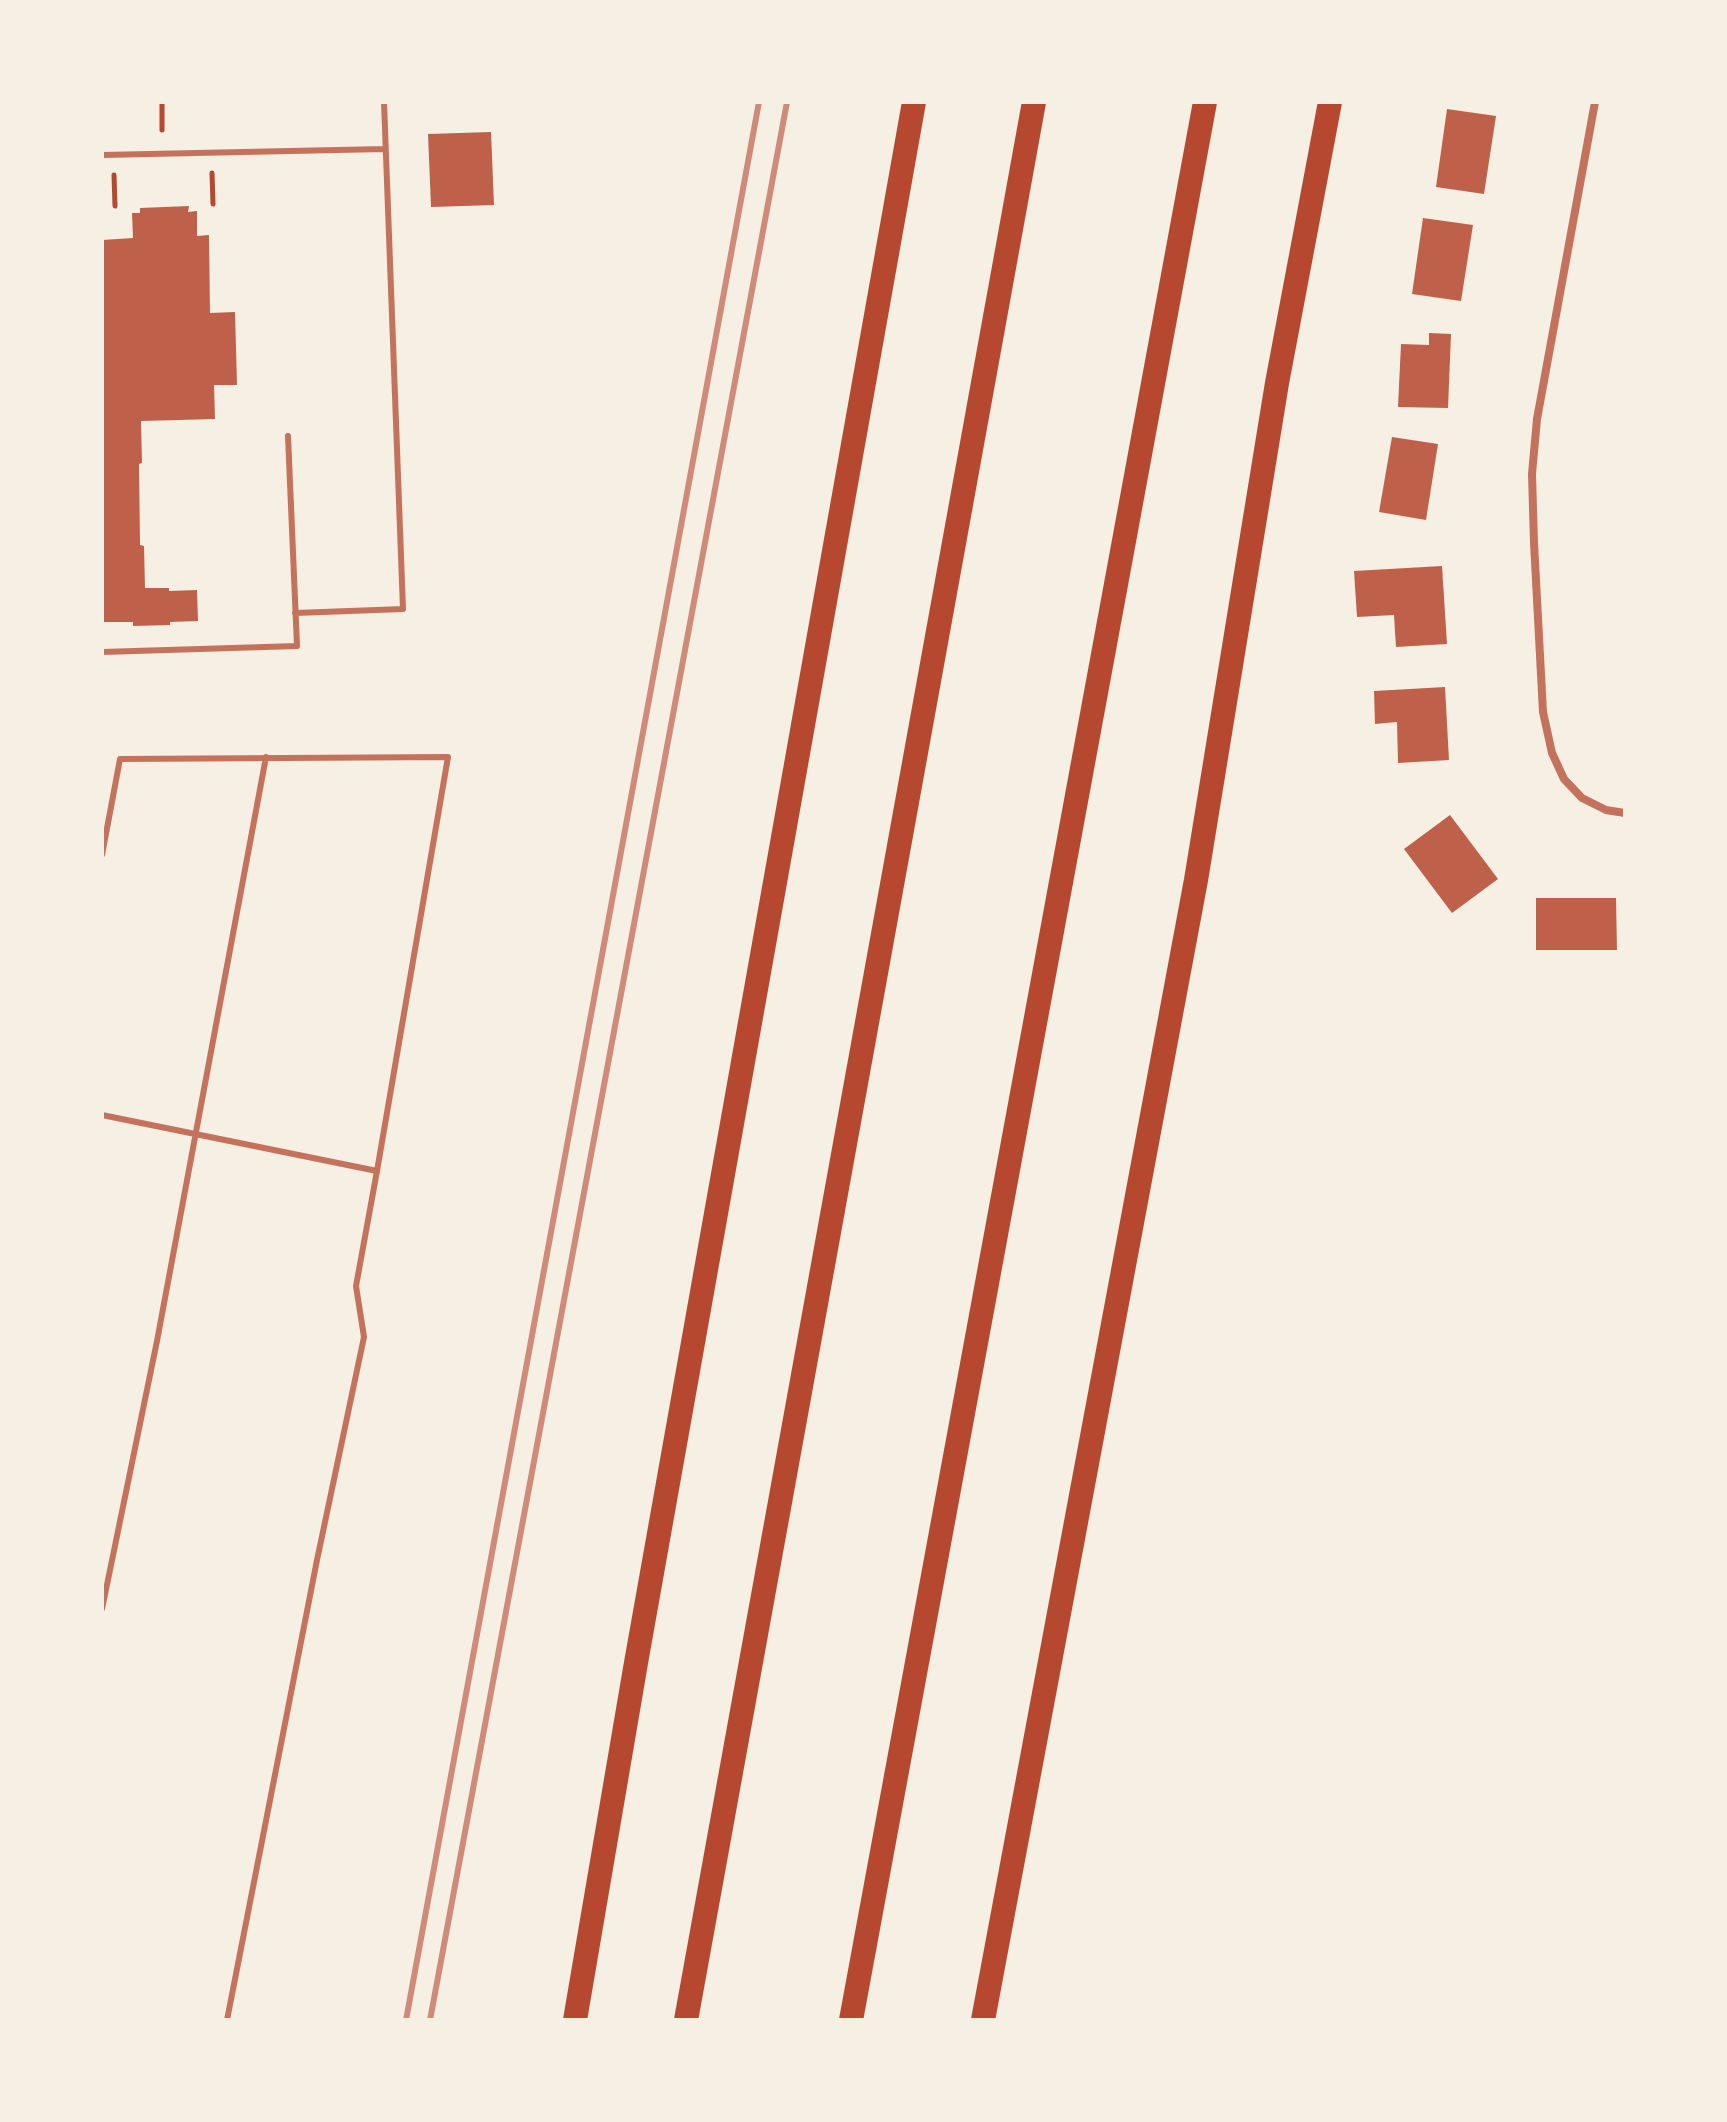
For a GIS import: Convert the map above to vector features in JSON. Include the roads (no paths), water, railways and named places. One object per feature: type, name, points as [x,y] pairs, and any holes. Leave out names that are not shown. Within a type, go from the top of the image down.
[{"type":"highway","points":[[575,2020],[914,102]]},
{"type":"highway","points":[[686,2020],[1034,102]]},
{"type":"highway","points":[[851,2020],[1205,102]]},
{"type":"highway","points":[[983,2020],[1196,880],[1277,383],[1330,102]]},
{"type":"street","points":[[1595,102],[1537,419],[1532,474],[1543,712],[1552,753],[1564,779],[1582,798],[1606,810],[1625,813]]},
{"type":"lane","points":[[295,613],[403,609],[384,102]]},
{"type":"lane","points":[[102,155],[384,149]]},
{"type":"lane","points":[[102,652],[297,646],[288,436]]},
{"type":"lane","points":[[102,1609],[157,1341],[266,757]]},
{"type":"lane","points":[[102,855],[120,759],[448,757],[356,1286],[364,1337],[227,2020]]},
{"type":"lane","points":[[102,1115],[377,1171]]},
{"type":"railway","points":[[406,2020],[759,102]]},
{"type":"railway","points":[[430,2020],[787,102]]}]
